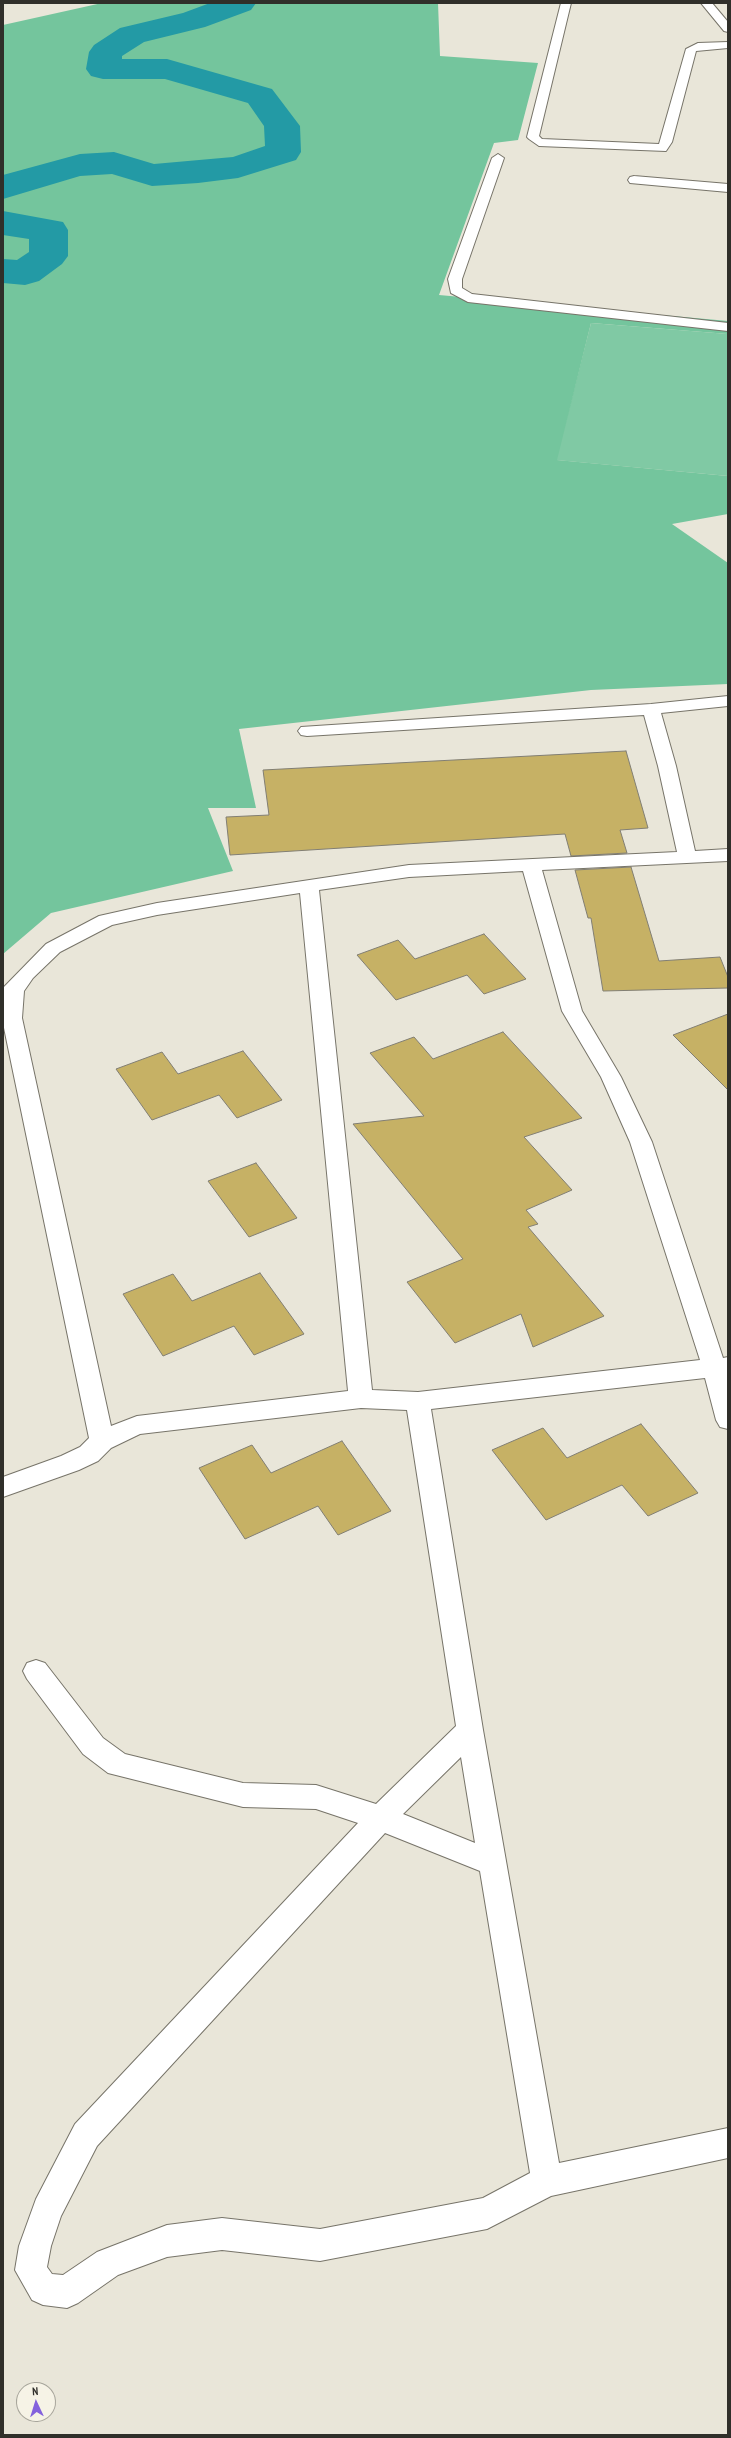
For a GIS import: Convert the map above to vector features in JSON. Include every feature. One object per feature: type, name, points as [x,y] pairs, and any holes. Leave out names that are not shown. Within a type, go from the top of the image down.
[{"type":"street","points":[[566,3],[533,137],[539,142],[662,148],[666,142],[690,49],[698,46],[728,45]]},
{"type":"street","points":[[706,3],[728,30]]},
{"type":"street","points":[[498,158],[455,279],[456,290],[468,298],[728,327]]},
{"type":"street","points":[[634,180],[728,188]]},
{"type":"street","points":[[307,731],[652,709],[728,701]]},
{"type":"street","points":[[652,709],[667,766],[687,857]]},
{"type":"street","points":[[102,1441],[12,1018],[8,993],[53,948],[106,920],[157,909],[409,871],[728,855]]},
{"type":"street","points":[[531,865],[572,1011],[611,1077],[641,1142],[721,1367],[728,1420]]},
{"type":"street","points":[[308,886],[361,1400]]},
{"type":"street","points":[[3,1487],[70,1463],[89,1454],[102,1441],[137,1425],[361,1400],[418,1401],[721,1367]]},
{"type":"street","points":[[418,1401],[470,1730],[547,2181]]},
{"type":"street","points":[[36,1671],[93,1746],[118,1764],[243,1795],[316,1797],[381,1818],[492,1863]]},
{"type":"street","points":[[470,1730],[381,1818],[86,2135],[47,2210],[35,2246],[31,2270],[43,2289],[67,2292],[108,2263],[167,2241],[222,2234],[320,2245],[487,2213],[547,2181],[728,2143]]},
{"type":"green space","points":[[102,3],[438,3],[440,56],[538,63],[518,140],[494,143],[439,295],[728,321],[728,334],[591,323],[557,460],[728,476],[728,514],[672,524],[728,563],[728,684],[591,690],[239,729],[256,808],[208,808],[233,871],[51,913],[3,954],[3,25]]},
{"type":"green space","points":[[591,323],[728,334],[728,476],[556,460]]},
{"type":"building","points":[[626,751],[648,828],[620,830],[627,853],[571,856],[565,834],[230,855],[226,817],[269,815],[263,770]]},
{"type":"building","points":[[631,867],[659,961],[720,957],[728,977],[728,988],[603,991],[591,918],[588,918],[575,870]]},
{"type":"building","points":[[484,934],[526,979],[484,994],[467,975],[396,1000],[357,955],[398,940],[415,959]]},
{"type":"building","points":[[728,1014],[728,1090],[673,1035]]},
{"type":"building","points":[[503,1032],[582,1118],[524,1137],[572,1190],[526,1210],[538,1224],[528,1227],[604,1316],[533,1347],[521,1314],[455,1343],[407,1282],[463,1259],[353,1124],[424,1116],[370,1053],[414,1037],[433,1059]]},
{"type":"building","points":[[243,1051],[282,1100],[237,1118],[219,1095],[152,1120],[116,1069],[162,1052],[178,1074]]},
{"type":"building","points":[[256,1163],[297,1218],[249,1237],[208,1181]]},
{"type":"building","points":[[260,1273],[304,1334],[254,1355],[234,1326],[163,1356],[123,1294],[173,1274],[192,1301]]},
{"type":"building","points":[[641,1424],[698,1493],[648,1516],[622,1485],[546,1520],[492,1450],[543,1428],[567,1458]]},
{"type":"building","points":[[342,1441],[391,1511],[338,1535],[318,1506],[245,1539],[199,1468],[252,1445],[271,1473]]},
{"type":"waterway","points":[[3,188],[36,176],[80,165],[114,163],[152,175],[198,172],[238,167],[283,152],[282,126],[260,96],[167,69],[103,69],[106,52],[132,35],[194,20],[240,3]]},
{"type":"waterway","points":[[3,223],[49,230],[48,256],[25,273],[3,271]]}]
